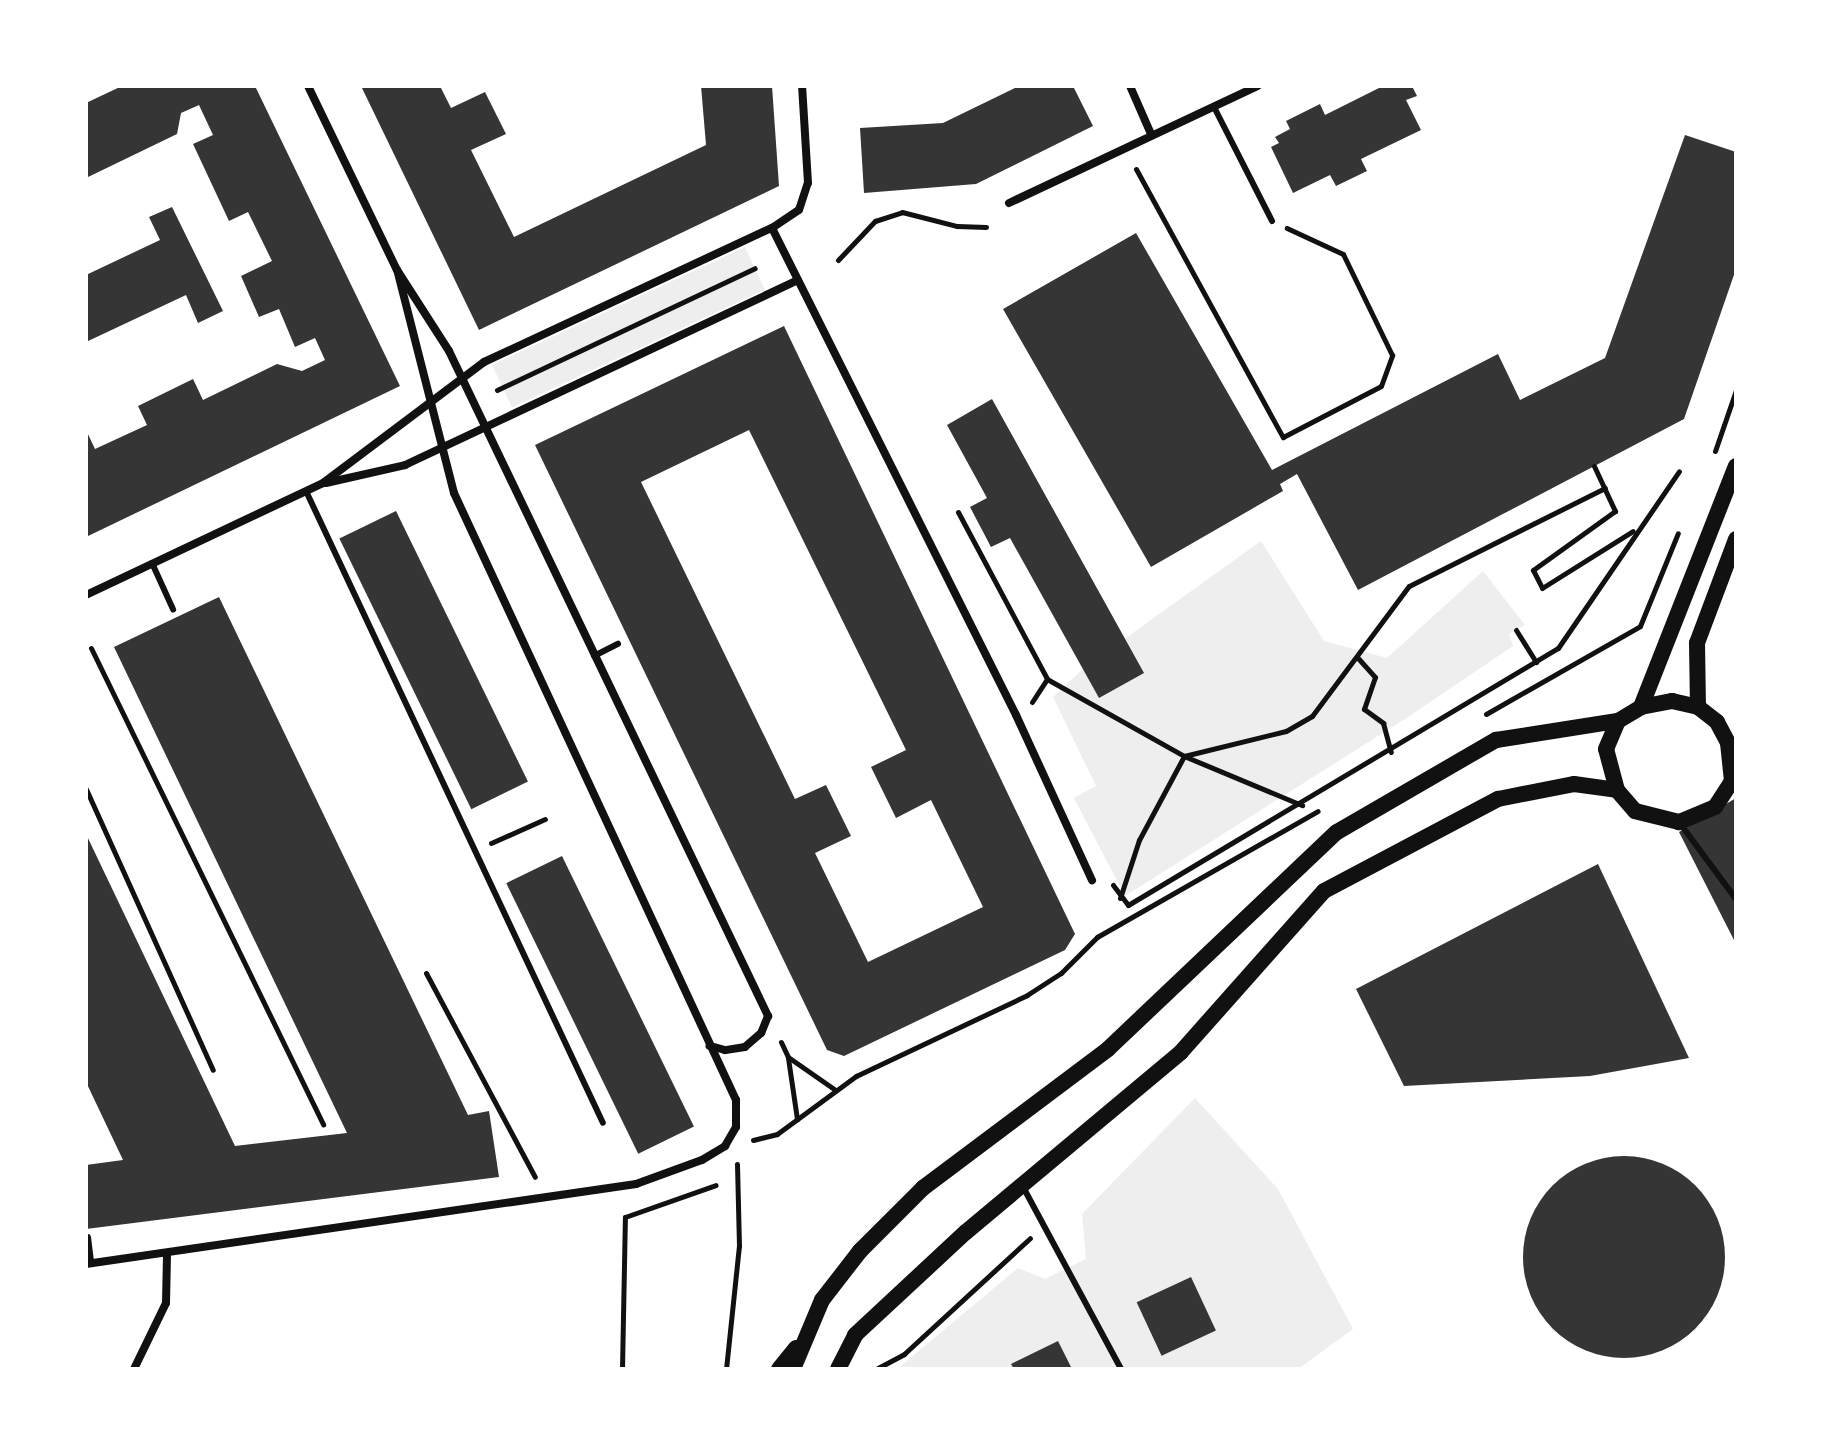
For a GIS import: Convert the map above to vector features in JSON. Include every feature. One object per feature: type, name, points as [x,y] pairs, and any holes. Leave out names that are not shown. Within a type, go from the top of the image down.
[{"type":"main road","points":[[1641,707],[1736,466]]},
{"type":"main road","points":[[1698,707],[1697,643],[1736,539]]},
{"type":"main road","points":[[793,1369],[822,1300],[850,1263],[923,1188],[1108,1049],[1337,832],[1496,740],[1618,721],[1641,707],[1672,701],[1698,707],[1717,722],[1728,743],[1732,781],[1715,807],[1679,822],[1635,811],[1617,790],[1606,749],[1618,721]]},
{"type":"main road","points":[[838,1369],[855,1335],[1022,1185],[1181,1052],[1324,891],[1498,799],[1574,784],[1617,790]]},
{"type":"main road","points":[[779,1369],[805,1337]]},
{"type":"street","points":[[308,86],[397,270],[462,380],[768,1016],[761,1033],[745,1047],[725,1050],[710,1046]]},
{"type":"street","points":[[86,595],[323,483],[432,407],[484,362],[772,228],[799,210],[808,183],[802,86]]},
{"type":"street","points":[[1130,86],[1151,134]]},
{"type":"street","points":[[1009,203],[1258,86]]},
{"type":"street","points":[[772,228],[1016,715],[1092,880]]},
{"type":"street","points":[[88,1264],[167,1256],[636,1184],[725,1146],[736,1127],[736,1100],[454,493],[397,270]]},
{"type":"street","points":[[323,483],[405,465],[798,280]]},
{"type":"street","points":[[134,1369],[166,1303],[167,1256]]},
{"type":"lane","points":[[1214,107],[1272,221]]},
{"type":"lane","points":[[306,491],[603,1123]]},
{"type":"lane","points":[[152,563],[173,609]]},
{"type":"lane","points":[[594,656],[618,644]]},
{"type":"lane","points":[[1679,822],[1736,899]]},
{"type":"lane","points":[[1022,1185],[1121,1369]]},
{"type":"lane","points":[[88,1237],[88,1264]]},
{"type":"path","points":[[1136,169],[1283,437],[1381,386],[1392,355],[1343,254],[1272,221]]},
{"type":"path","points":[[838,260],[875,221],[902,212],[957,226],[986,227]]},
{"type":"path","points":[[497,390],[755,268]]},
{"type":"path","points":[[1712,460],[1736,390]]},
{"type":"path","points":[[1594,466],[1615,511],[1533,570],[1542,588],[1634,530]]},
{"type":"path","points":[[1605,488],[1409,586],[1312,716],[1286,731],[1184,756],[1139,840],[1120,898],[1128,905],[1303,805],[1558,648],[1634,530],[1679,471]]},
{"type":"path","points":[[958,512],[1047,679],[1184,756],[1303,805]]},
{"type":"path","points":[[1480,718],[1640,626],[1683,521]]},
{"type":"path","points":[[1516,630],[1536,662]]},
{"type":"path","points":[[91,648],[323,1124]]},
{"type":"path","points":[[1357,657],[1375,677],[1364,709],[1383,723],[1391,752]]},
{"type":"path","points":[[1025,711],[1047,679]]},
{"type":"path","points":[[86,789],[213,1070]]},
{"type":"path","points":[[725,1146],[777,1134],[834,1089],[1027,995],[1061,973],[1097,937],[1330,804]]},
{"type":"path","points":[[474,851],[545,819]]},
{"type":"path","points":[[426,973],[546,1199]]},
{"type":"path","points":[[797,1119],[788,1057],[834,1089]]},
{"type":"path","points":[[726,1369],[740,1168]]},
{"type":"path","points":[[622,1369],[625,1217],[716,1185]]},
{"type":"path","points":[[876,1369],[904,1354],[1044,1225]]},
{"type":"shaded area","points":[[745,247],[765,290],[512,408],[492,365]]},
{"type":"shaded area","points":[[1261,541],[1324,641],[1387,658],[1483,571],[1525,625],[1509,634],[1513,646],[1408,717],[1125,896],[1074,798],[1096,786],[1053,697],[1084,668]]},
{"type":"shaded area","points":[[1195,1098],[1278,1189],[1353,1329],[1298,1369],[897,1369],[1018,1268],[1045,1279],[1086,1259],[1082,1214]]},
{"type":"building","points":[[122,86],[255,86],[400,386],[86,537],[86,430],[95,449],[147,425],[138,406],[193,379],[203,400],[277,364],[302,371],[325,360],[315,338],[295,347],[279,309],[259,317],[241,276],[272,261],[248,212],[229,221],[193,144],[213,135],[199,105],[181,113],[177,134],[86,178],[86,103]]},
{"type":"building","points":[[361,86],[440,86],[451,108],[485,92],[506,134],[471,150],[514,237],[706,145],[701,86],[772,86],[779,186],[479,330]]},
{"type":"building","points":[[1019,86],[1073,86],[1093,126],[976,184],[864,193],[860,128],[943,123]]},
{"type":"building","points":[[1383,86],[1412,86],[1417,96],[1406,100],[1421,130],[1361,159],[1367,171],[1336,186],[1330,175],[1293,193],[1271,147],[1279,143],[1275,137],[1290,129],[1286,121],[1320,104],[1325,115]]},
{"type":"building","points":[[1685,135],[1736,152],[1736,269],[1684,419],[1358,590],[1297,474],[1280,484],[1283,491],[1151,567],[1003,309],[1136,233],[1272,470],[1498,354],[1520,400],[1605,358]]},
{"type":"building","points":[[172,207],[223,311],[198,323],[186,295],[86,342],[86,275],[160,240],[149,217]]},
{"type":"building","points":[[784,326],[1075,934],[1065,950],[844,1056],[827,1050],[535,445]],"holes":[[[749,430],[906,750],[871,767],[896,818],[931,800],[983,907],[868,962],[815,853],[851,836],[826,785],[795,799],[641,482]]]},
{"type":"building","points":[[992,399],[1144,673],[1099,698],[1010,538],[991,547],[970,507],[987,498],[947,425]]},
{"type":"building","points":[[396,511],[528,782],[471,809],[339,539]]},
{"type":"building","points":[[219,597],[468,1115],[489,1111],[499,1177],[86,1229],[86,1165],[123,1160],[86,1082],[86,834],[235,1146],[347,1133],[114,647]]},
{"type":"building","points":[[1736,798],[1736,944],[1679,832]]},
{"type":"building","points":[[562,856],[694,1127],[638,1154],[506,883]]},
{"type":"building","points":[[1598,864],[1689,1058],[1590,1076],[1404,1086],[1356,989]]},
{"type":"building","points":[[1624,1156],[1663,1164],[1695,1186],[1717,1218],[1725,1257],[1717,1296],[1695,1328],[1663,1350],[1624,1358],[1585,1350],[1553,1328],[1531,1296],[1523,1257],[1531,1218],[1553,1186],[1585,1164]]},
{"type":"building","points":[[1191,1277],[1216,1330],[1162,1356],[1137,1302]]},
{"type":"building","points":[[1058,1341],[1072,1369],[1014,1369],[1011,1364]]}]
